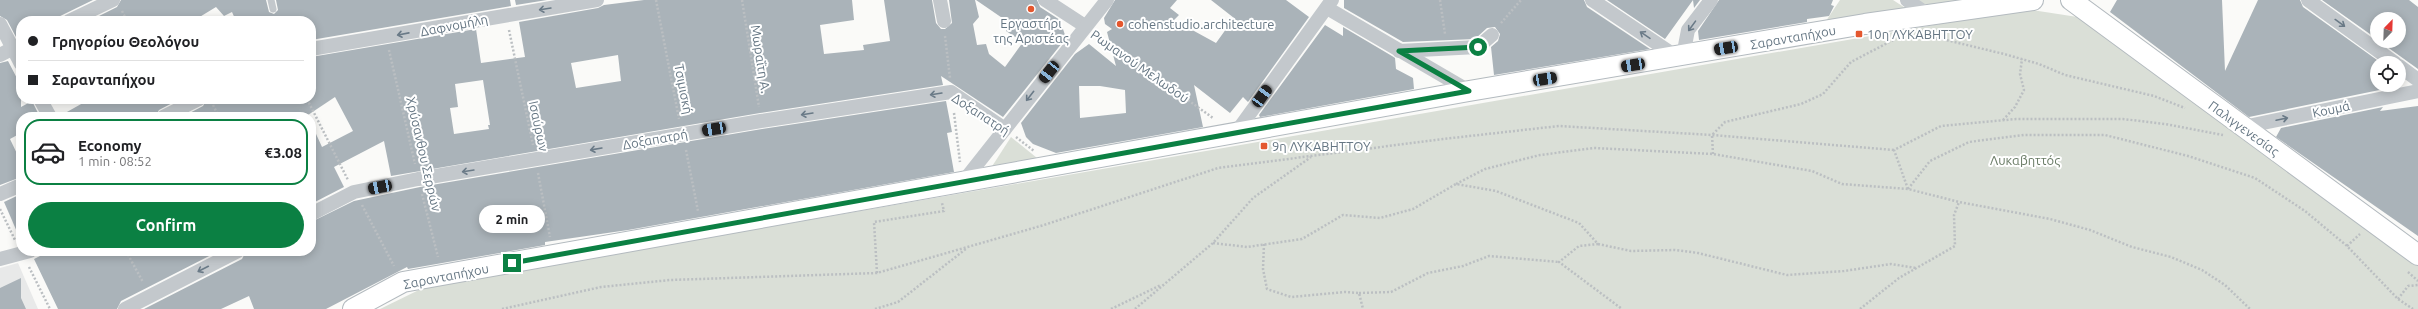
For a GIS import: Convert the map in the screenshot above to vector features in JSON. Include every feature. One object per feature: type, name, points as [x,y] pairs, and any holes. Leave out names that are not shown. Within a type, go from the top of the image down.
[{"type":"street","points":[[79,16],[113,0]]},
{"type":"street","name":"Δαφνομήλη","points":[[316,49],[597,0]]},
{"type":"street","points":[[940,0],[944,21]]},
{"type":"street","name":"Ρωμανού Μελωδού","points":[[1045,0],[1085,26]]},
{"type":"street","points":[[963,182],[1107,0]]},
{"type":"street","points":[[1592,0],[1680,57],[1688,30],[1711,0]]},
{"type":"street","points":[[1906,0],[1927,14]]},
{"type":"street","name":"Σαρανταπήχου","points":[[353,309],[403,282],[1469,91],[1680,57],[1927,14],[1972,4],[2033,0]]},
{"type":"street","name":"Παλιγγενεσίας","points":[[2071,0],[2236,132],[2411,262]]},
{"type":"street","points":[[2308,0],[2385,56]]},
{"type":"street","points":[[1235,134],[1330,4],[1399,51],[1469,91]]},
{"type":"street","points":[[0,24],[16,45]]},
{"type":"street","points":[[1399,51],[1478,47],[1492,34]]},
{"type":"street","points":[[0,55],[16,47]]},
{"type":"street","points":[[2406,71],[2418,80]]},
{"type":"street","name":"Κουμά","points":[[2236,132],[2418,91]]},
{"type":"street","name":"Δοξαπατρή","points":[[316,211],[354,192],[418,179],[761,121],[951,92],[1005,129]]},
{"type":"street","points":[[174,112],[189,104]]},
{"type":"street","points":[[0,194],[16,188]]},
{"type":"street","points":[[0,259],[16,253]]},
{"type":"street","points":[[125,309],[228,256]]},
{"type":"lane","points":[[271,0],[273,9]]},
{"type":"path","name":"Τσιμισκή","points":[[656,0],[702,229]]},
{"type":"path","name":"Μωραΐτη Α.","points":[[742,0],[761,121]]},
{"type":"path","points":[[1440,0],[1447,49]]},
{"type":"path","points":[[1492,34],[1521,0]]},
{"type":"path","name":"Ισαύρων","points":[[506,15],[536,160],[553,256]]},
{"type":"path","points":[[944,21],[951,92],[963,182]]},
{"type":"path","name":"Ρωμανού Μελωδού","points":[[1085,26],[1235,134]]},
{"type":"path","name":"Χρύσανθου Σερρών","points":[[386,37],[418,179],[442,275]]},
{"type":"path","points":[[1713,154],[1712,135],[1725,122],[1800,104],[1823,94],[1851,62],[1900,37]]},
{"type":"path","points":[[1907,37],[1942,39],[2022,59],[2065,76],[2154,96],[2186,109]]},
{"type":"path","points":[[2003,120],[2015,107],[2024,90],[2020,74],[2022,59]]},
{"type":"path","points":[[502,309],[601,287],[670,280],[877,273],[1044,225],[1218,168],[1559,126],[1712,135],[1894,150],[1941,126],[2003,120],[2123,119],[2208,131],[2236,132]]},
{"type":"path","points":[[2208,125],[2208,131]]},
{"type":"path","name":"Δοξαπατρή","points":[[1005,129],[1054,166]]},
{"type":"path","points":[[1908,189],[1930,161],[1969,142],[2024,136],[2105,135],[2188,156],[2255,178],[2306,210],[2347,246],[2398,299],[2413,309]]},
{"type":"path","points":[[1213,243],[1247,247],[1302,239],[1343,215],[1380,218],[1413,209],[1485,169],[1540,155],[1594,148],[1713,154],[1812,171],[1842,184],[1908,189],[1959,202],[2050,219],[2090,230],[2132,247],[2171,257],[2202,270],[2225,285],[2250,309]]},
{"type":"path","points":[[1894,150],[1908,189]]},
{"type":"path","points":[[1135,309],[1213,243],[1253,198],[1312,156]]},
{"type":"path","points":[[1456,184],[1496,190],[1579,222],[1598,244]]},
{"type":"path","points":[[877,273],[874,222],[944,211],[939,186]]},
{"type":"path","points":[[1860,309],[1899,278],[1955,246],[1954,215],[1959,202]]},
{"type":"path","points":[[0,209],[16,238]]},
{"type":"path","points":[[2347,246],[2365,228]]},
{"type":"path","points":[[1264,244],[1263,269],[1267,289],[1291,297],[1345,292],[1359,294],[1391,292],[1428,273],[1463,266],[1490,256],[1559,262],[1622,309]]},
{"type":"path","points":[[1559,262],[1579,246],[1598,244],[1631,251],[1675,250],[1698,253],[1787,274],[1844,271],[1890,264],[1916,268]]},
{"type":"path","points":[[875,309],[898,302],[969,247]]},
{"type":"path","points":[[26,256],[50,309]]},
{"type":"path","points":[[129,256],[151,296]]},
{"type":"path","points":[[2411,262],[2418,281]]},
{"type":"path","points":[[1111,309],[1166,283]]},
{"type":"path","points":[[2398,299],[2408,286],[2418,285]]},
{"type":"path","points":[[1359,294],[1363,309]]},
{"type":"shaded area","points":[[18,263],[38,309],[0,309],[0,268]]},
{"type":"green space","points":[[1840,0],[1893,0],[1910,11],[1822,27]]},
{"type":"green space","points":[[1917,0],[1960,0],[1925,6]]},
{"type":"green space","name":"Λυκαβηττός","points":[[2026,9],[2084,18],[2418,262],[2418,309],[380,309],[427,286]]},
{"type":"green space","points":[[1011,137],[1042,162],[989,171]]},
{"type":"building","points":[[0,0],[93,0],[60,16],[16,16],[16,37],[7,20],[0,16]]},
{"type":"building","points":[[121,0],[266,0],[269,12],[274,14],[278,10],[276,0],[510,0],[511,6],[316,39],[316,16],[234,16],[232,12],[224,16],[216,7],[201,16],[99,16],[117,7]]},
{"type":"building","points":[[515,0],[547,0],[516,5]]},
{"type":"building","points":[[644,0],[852,0],[854,20],[820,25],[824,54],[864,50],[863,45],[890,41],[884,0],[932,0],[936,23],[941,29],[945,29],[952,23],[949,0],[975,0],[979,17],[973,24],[977,45],[986,44],[989,54],[1005,67],[1023,42],[1006,31],[1011,24],[976,0],[1037,0],[1040,7],[1060,20],[1066,38],[1003,117],[941,76],[943,85],[760,113],[391,176],[384,141],[334,167],[344,187],[316,201],[316,134],[322,147],[353,131],[335,97],[312,112],[192,112],[204,104],[316,104],[316,56],[476,29],[481,63],[525,57],[519,22],[598,8],[604,5]],"holes":[[[618,55],[621,81],[576,88],[571,63]],[[483,80],[490,125],[488,125],[489,129],[454,134],[450,108],[458,107],[455,84]]]},
{"type":"building","points":[[1115,0],[1177,0],[1170,8],[1179,15],[1174,20],[1216,43],[1234,18],[1211,0],[1286,0],[1309,17],[1248,102],[1243,97],[1230,113],[1194,85],[1203,127],[1056,153],[1033,144],[1026,137],[1021,123],[1075,54],[1089,44],[1116,66],[1107,32],[1112,29],[1105,24],[1104,18]],"holes":[[[1079,86],[1100,86],[1125,90],[1126,113],[1080,118]]]},
{"type":"building","points":[[1344,0],[1584,0],[1587,7],[1650,49],[1494,75],[1491,47],[1498,41],[1500,34],[1495,27],[1487,28],[1475,39],[1403,42],[1344,8]]},
{"type":"building","points":[[1607,0],[1693,0],[1665,39]]},
{"type":"building","points":[[1693,0],[1700,0],[1694,8]]},
{"type":"building","points":[[1719,0],[1833,0],[1831,5],[1834,6],[1829,16],[1807,19],[1807,22],[1699,40],[1698,31]]},
{"type":"building","points":[[2117,0],[2222,0],[2225,71],[2258,0],[2300,0],[2303,7],[2371,56],[2370,56],[2370,92],[2249,117],[2110,12]]},
{"type":"building","points":[[2322,0],[2409,0],[2418,7],[2418,69],[2406,60],[2406,56],[2400,56],[2389,48],[2406,48],[2406,12],[2370,12],[2370,34]]},
{"type":"building","points":[[1325,25],[1343,36],[1343,27],[1395,58],[1396,69],[1413,78],[1414,89],[1260,117],[1259,115]]},
{"type":"building","points":[[8,61],[16,76],[16,104],[21,104],[21,107],[26,104],[34,104],[38,112],[16,112],[16,136],[10,139],[16,152],[16,179],[0,185],[0,63]]},
{"type":"building","points":[[946,101],[952,132],[947,133],[954,172],[628,230],[545,242],[545,245],[408,269],[407,267],[326,309],[254,309],[249,296],[221,309],[144,309],[242,259],[244,256],[316,256],[316,220],[354,201],[420,187],[762,129]]},
{"type":"building","points":[[81,104],[170,104],[158,112],[67,112]]},
{"type":"building","points":[[2418,106],[2418,236],[2276,137],[2281,128],[2383,107],[2380,111]]},
{"type":"building","points":[[16,196],[16,230],[4,202]]},
{"type":"building","points":[[40,256],[209,256],[121,301],[117,309],[58,309],[34,259]]},
{"type":"building","points":[[21,278],[21,298],[26,309],[0,309],[0,288]]},
{"type":"place","name":"Εργαστήρι της Αριστέας","points":[[1031,9]]},
{"type":"place","name":"cohenstudio.architecture","points":[[1120,24]]},
{"type":"place","name":"10η ΛΥΚΑΒΗΤΤΟΥ","points":[[1859,34]]},
{"type":"place","name":"9η ΛΥΚΑΒΗΤΤΟΥ","points":[[1264,146]]},
{"type":"route","points":[[512,263],[1469,91],[1442,77],[1399,51],[1478,47]]}]
